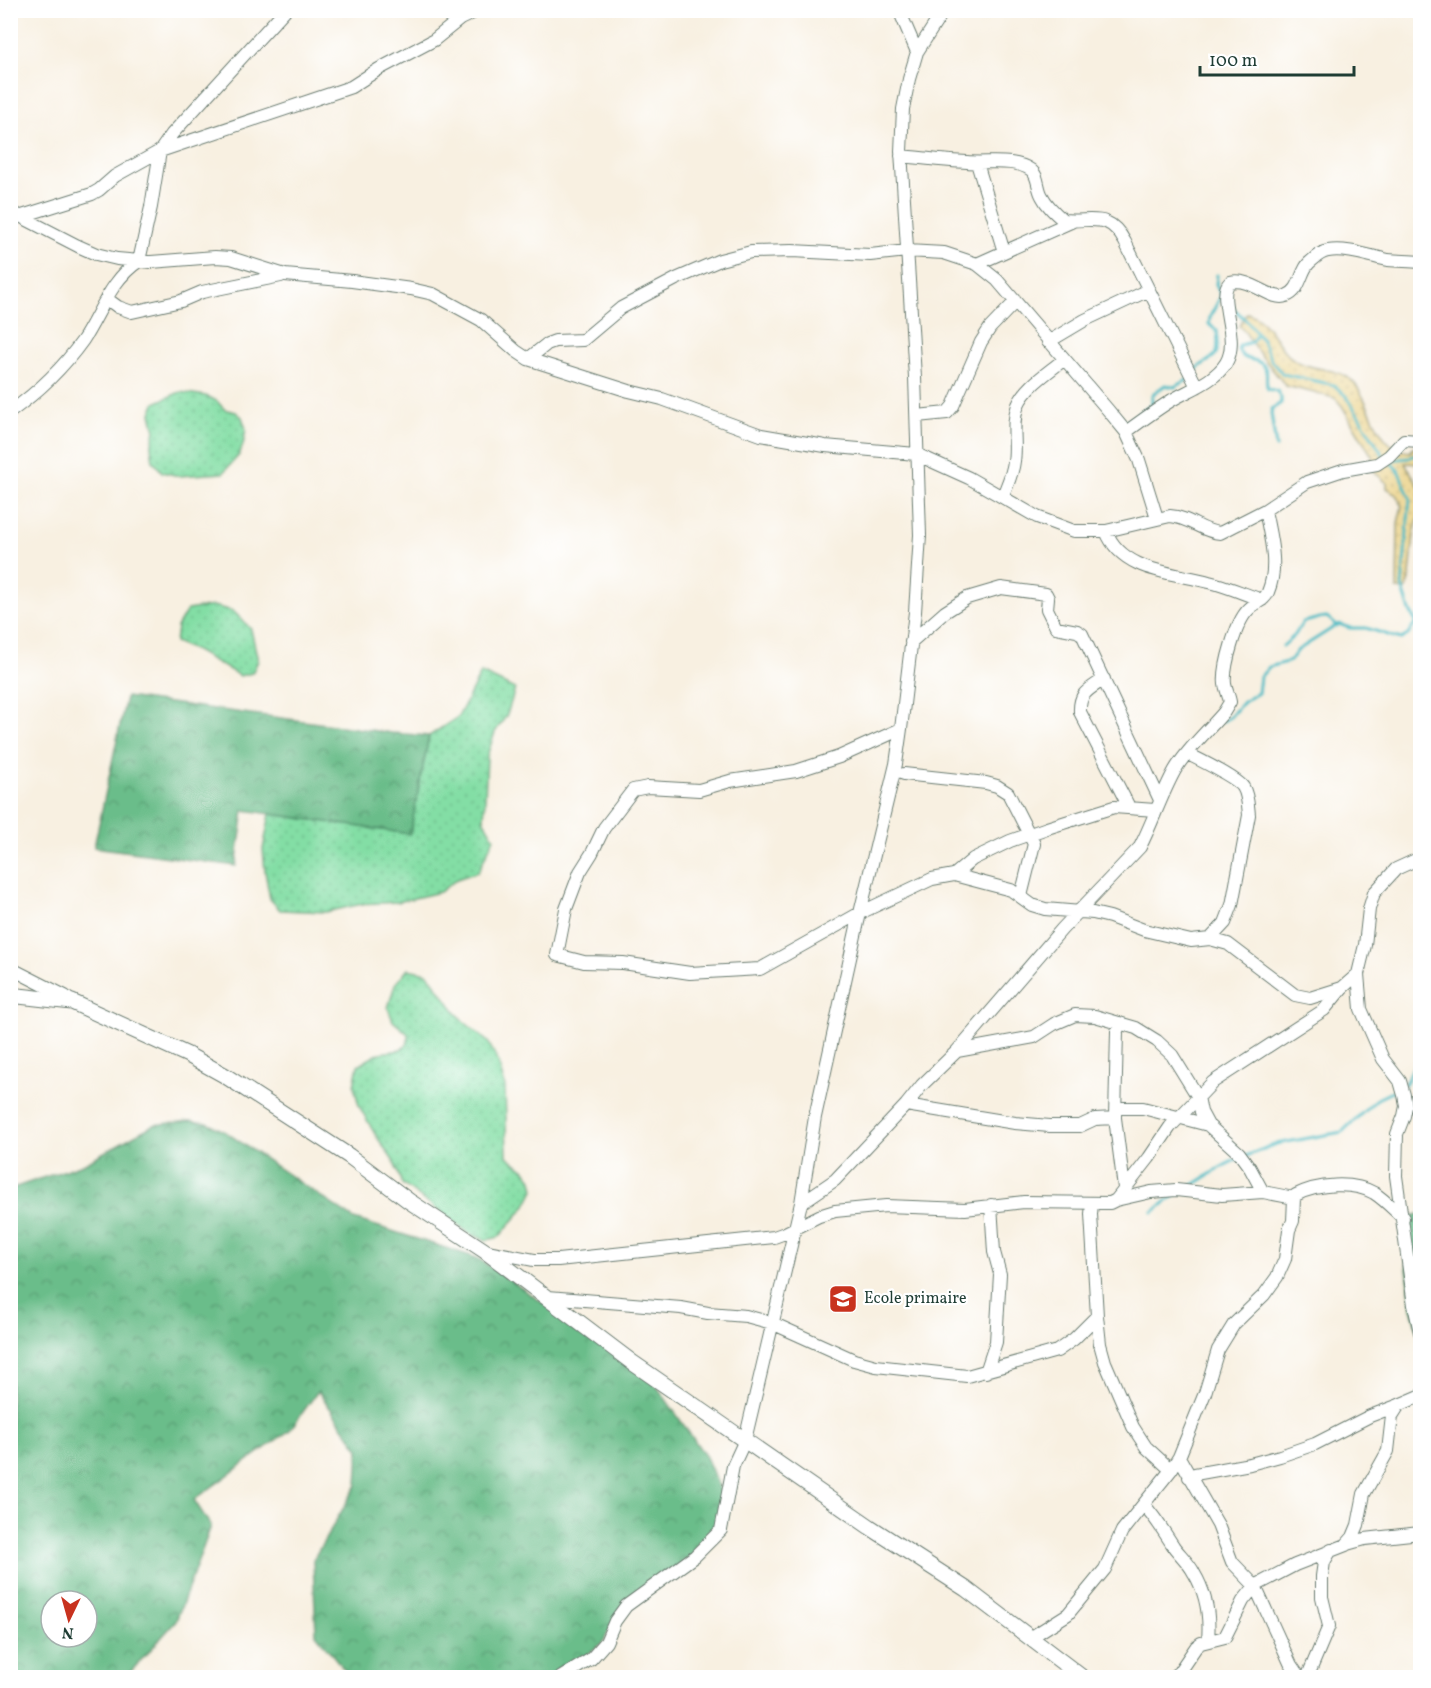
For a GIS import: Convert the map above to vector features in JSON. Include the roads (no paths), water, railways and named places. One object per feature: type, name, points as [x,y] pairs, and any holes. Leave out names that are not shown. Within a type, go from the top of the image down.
[{"type":"street","points":[[10,412],[44,385],[63,365],[90,328],[119,279],[139,261],[160,151],[172,134],[285,10]]},
{"type":"street","points":[[16,213],[92,194],[115,176],[160,151],[342,92],[379,69],[434,40],[460,19],[479,10]]},
{"type":"street","points":[[899,10],[917,52]]},
{"type":"street","points":[[560,1677],[591,1659],[606,1642],[615,1621],[626,1606],[695,1556],[721,1530],[733,1466],[745,1440],[801,1203],[815,1117],[896,764],[901,729],[915,612],[920,535],[916,454],[917,416],[901,156],[903,109],[917,52],[944,10]]},
{"type":"street","points":[[901,156],[977,163],[1007,163],[1032,170],[1037,177],[1042,196],[1050,208],[1063,220],[1090,219],[1108,222],[1115,226],[1197,387]]},
{"type":"street","points":[[977,163],[1004,252]]},
{"type":"street","points":[[16,213],[96,254],[139,261],[185,260],[215,256],[243,261],[285,275]]},
{"type":"street","points":[[976,264],[1074,220]]},
{"type":"street","points":[[528,359],[555,341],[583,340],[621,308],[676,279],[720,260],[751,252],[870,255],[907,251],[944,253],[976,264],[997,280],[1126,432],[1139,460],[1157,518]]},
{"type":"street","points":[[1126,432],[1172,400],[1197,387],[1226,364],[1232,337],[1226,308],[1225,288],[1230,282],[1236,281],[1261,288],[1272,297],[1285,297],[1300,282],[1305,267],[1320,253],[1343,251],[1389,260],[1420,262]]},
{"type":"street","points":[[107,299],[118,307],[132,312],[180,301],[202,292],[285,275],[352,281],[433,294],[481,320],[528,359],[662,399],[761,435],[825,446],[916,454],[1003,496],[1037,517],[1074,531],[1106,531],[1157,518],[1180,516],[1212,532],[1220,533],[1265,510],[1307,483],[1342,470],[1377,464],[1389,456],[1404,440],[1420,441]]},
{"type":"street","points":[[1048,342],[1085,320],[1149,290]]},
{"type":"street","points":[[917,416],[947,413],[953,406],[981,342],[990,328],[1015,302]]},
{"type":"street","points":[[1003,496],[1014,462],[1014,432],[1018,406],[1025,394],[1040,378],[1063,360]]},
{"type":"street","points":[[801,1203],[835,1180],[922,1085],[957,1051],[1079,911],[1140,847],[1157,805],[1176,769],[1230,702],[1225,677],[1232,646],[1245,613],[1266,597],[1269,590],[1274,560],[1265,510]]},
{"type":"street","points":[[1106,531],[1115,548],[1138,563],[1156,570],[1209,581],[1262,600]]},
{"type":"street","points":[[910,642],[945,612],[967,598],[1001,588],[1046,594],[1047,609],[1054,624],[1059,628],[1082,634],[1104,679],[1157,805]]},
{"type":"street","points":[[1104,679],[1080,699],[1080,712],[1129,807]]},
{"type":"street","points":[[901,729],[848,754],[796,771],[730,781],[699,790],[648,787],[633,790],[604,828],[592,853],[579,872],[566,909],[558,955],[584,962],[623,963],[690,973],[760,969],[860,913],[932,879],[954,875],[1011,890],[1032,905],[1046,909],[1110,916],[1144,930],[1191,941],[1210,939],[1228,944],[1295,995],[1310,998],[1342,988]]},
{"type":"street","points":[[1188,754],[1237,780],[1244,788],[1249,815],[1232,906],[1225,922],[1210,939]]},
{"type":"street","points":[[904,774],[997,786],[1008,793],[1034,844],[1021,896]]},
{"type":"street","points":[[954,875],[973,859],[1029,834],[1114,807],[1157,805]]},
{"type":"street","points":[[1420,858],[1396,869],[1374,893],[1369,909],[1365,945],[1358,974],[1361,1009],[1383,1059],[1400,1082],[1406,1106],[1397,1134],[1396,1176],[1414,1305],[1420,1332]]},
{"type":"street","points":[[10,968],[72,1002],[188,1055],[224,1075],[349,1156],[409,1201],[485,1251],[633,1362],[870,1527],[966,1589],[1083,1677]]},
{"type":"street","points":[[1116,1200],[1179,1117],[1213,1082],[1324,1010],[1342,988],[1358,974]]},
{"type":"street","points":[[10,995],[72,1002]]},
{"type":"street","points":[[957,1051],[1034,1037],[1075,1015],[1095,1016],[1136,1028],[1172,1055],[1198,1097],[1201,1112],[1208,1125],[1239,1153],[1263,1192]]},
{"type":"street","points":[[1119,1023],[1115,1113],[1124,1188]]},
{"type":"street","points":[[906,1105],[1016,1123],[1050,1126],[1080,1126],[1115,1113],[1143,1108],[1208,1125]]},
{"type":"street","points":[[1030,1638],[1068,1614],[1105,1569],[1122,1531],[1179,1457],[1205,1393],[1213,1360],[1218,1350],[1234,1324],[1264,1295],[1285,1260],[1289,1230],[1293,1221],[1294,1198],[1299,1193],[1318,1188],[1359,1187],[1384,1200],[1403,1218]]},
{"type":"street","points":[[485,1251],[534,1260],[558,1260],[774,1237],[835,1211],[886,1206],[965,1209],[1024,1202],[1102,1205],[1151,1192],[1176,1190],[1222,1195],[1263,1192],[1294,1198]]},
{"type":"street","points":[[1092,1204],[1097,1316],[1100,1344],[1105,1362],[1133,1427],[1146,1447],[1171,1470]]},
{"type":"street","points":[[986,1372],[996,1342],[1000,1274],[994,1252],[991,1205]]},
{"type":"street","points":[[548,1297],[733,1314],[772,1323],[854,1360],[876,1366],[967,1376],[1062,1348],[1074,1340],[1097,1316]]},
{"type":"street","points":[[1189,1477],[1250,1464],[1315,1444],[1370,1416],[1420,1396]]},
{"type":"street","points":[[1346,1545],[1353,1537],[1358,1524],[1364,1494],[1388,1451],[1390,1422],[1399,1406]]},
{"type":"street","points":[[1179,1457],[1218,1525],[1232,1562],[1255,1586],[1291,1665],[1300,1677]]},
{"type":"street","points":[[1144,1505],[1156,1518],[1174,1547],[1194,1572],[1203,1590],[1208,1617],[1208,1640]]},
{"type":"street","points":[[1171,1677],[1179,1672],[1196,1647],[1208,1640],[1225,1637],[1243,1601],[1255,1586],[1273,1575],[1331,1550],[1365,1539],[1420,1533]]},
{"type":"street","points":[[1307,1677],[1329,1626],[1322,1597],[1322,1576],[1324,1562],[1331,1550]]},
{"type":"waterway","points":[[1217,275],[1216,285],[1221,295]]},
{"type":"waterway","points":[[1194,371],[1211,359],[1218,348],[1217,331],[1209,324],[1210,317],[1220,298]]},
{"type":"waterway","points":[[1231,306],[1262,340],[1272,362],[1283,374],[1334,385],[1347,397],[1383,455]]},
{"type":"waterway","points":[[1257,333],[1252,342],[1240,345],[1238,349],[1243,357],[1263,365],[1268,389],[1277,391],[1281,398],[1281,403],[1272,409],[1271,413],[1276,447]]},
{"type":"waterway","points":[[1127,422],[1152,404],[1152,395],[1165,385],[1175,387],[1189,379]]},
{"type":"waterway","points":[[1391,460],[1408,458],[1420,453]]},
{"type":"waterway","points":[[1388,460],[1398,470],[1410,498],[1402,586],[1410,611],[1420,630]]},
{"type":"waterway","points":[[1283,646],[1295,635],[1303,622],[1327,617],[1337,626]]},
{"type":"waterway","points":[[1223,721],[1230,717],[1243,702],[1258,693],[1260,677],[1269,667],[1290,661],[1298,650],[1339,624],[1350,628],[1366,628],[1401,639],[1408,635],[1416,622]]},
{"type":"waterway","points":[[1405,1084],[1420,1049]]},
{"type":"waterway","points":[[1246,1156],[1276,1144],[1342,1132],[1377,1099],[1400,1088]]},
{"type":"waterway","points":[[1189,1187],[1240,1158]]},
{"type":"waterway","points":[[1153,1212],[1175,1195]]},
{"type":"place","name":"Ecole primaire","points":[[843,1299]]}]
